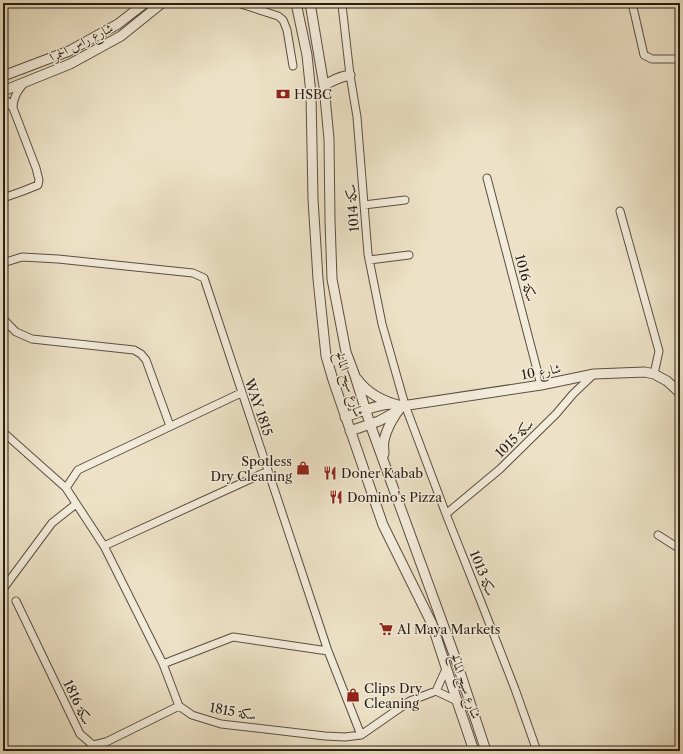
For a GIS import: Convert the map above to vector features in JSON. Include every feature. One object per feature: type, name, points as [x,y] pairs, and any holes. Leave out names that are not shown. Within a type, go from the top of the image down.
[{"type":"street","name":"شارع راس الحمرا","points":[[3,76],[69,51],[118,24],[145,3]]},
{"type":"street","name":"شارع راس الحمرا","points":[[3,91],[70,64],[122,36],[162,3]]},
{"type":"street","points":[[238,3],[278,16],[283,20],[287,30],[293,66]]},
{"type":"street","name":"شارع سيح المالح","points":[[296,3],[307,55],[311,94],[313,199],[318,278],[326,356],[350,431],[383,525],[432,624],[456,701],[474,751]]},
{"type":"street","name":"شارع سيح المالح","points":[[310,3],[324,86],[329,139],[332,279],[346,352],[365,410],[456,660],[486,751]]},
{"type":"street","points":[[632,3],[644,55],[652,59],[680,59]]},
{"type":"street","name":"سكة 1014","points":[[343,4],[350,75],[357,117],[368,254],[400,407]]},
{"type":"street","points":[[324,86],[336,78],[350,75]]},
{"type":"street","points":[[13,108],[13,102],[18,90],[25,82]]},
{"type":"street","points":[[3,100],[7,101],[13,108],[36,168],[39,180],[38,185],[3,198]]},
{"type":"street","name":"سكة 1016","points":[[487,178],[541,385]]},
{"type":"street","points":[[364,205],[405,200]]},
{"type":"street","points":[[620,211],[659,351],[654,374]]},
{"type":"street","points":[[369,260],[409,255]]},
{"type":"street","name":"WAY 1815","points":[[3,263],[22,257],[58,259],[193,273],[204,278],[328,651],[361,735]]},
{"type":"street","points":[[3,319],[16,332],[32,339],[134,350],[141,354],[146,360],[170,426]]},
{"type":"street","name":"شارع 10","points":[[346,417],[388,404],[400,407],[541,385],[594,374],[645,372],[654,374],[667,381],[680,393]]},
{"type":"street","name":"سكة 1015","points":[[446,514],[500,469],[594,374]]},
{"type":"street","points":[[355,376],[360,383],[375,396],[400,407]]},
{"type":"street","points":[[66,488],[78,470],[242,392]]},
{"type":"street","points":[[350,431],[392,415],[400,407]]},
{"type":"street","points":[[384,461],[384,442],[386,433],[400,407]]},
{"type":"street","name":"سكة 1013","points":[[400,407],[446,514],[489,621],[537,751]]},
{"type":"street","points":[[3,432],[66,488],[104,546],[164,664],[179,706]]},
{"type":"street","points":[[104,546],[268,471]]},
{"type":"street","points":[[3,589],[52,523],[76,504]]},
{"type":"street","points":[[658,535],[680,549]]},
{"type":"street","name":"سكة 1816","points":[[16,601],[80,734],[93,745],[106,742],[179,706]]},
{"type":"street","points":[[164,664],[233,638],[328,651]]},
{"type":"street","points":[[446,668],[436,691],[456,701]]},
{"type":"street","name":"سكة 1815","points":[[179,706],[192,715],[221,724],[345,737],[361,735],[410,701],[436,691]]},
{"type":"place","name":"HSBC","points":[[283,94]]},
{"type":"place","name":"Spotless Dry Cleaning","points":[[303,468]]},
{"type":"place","name":"Doner Kabab","points":[[330,473]]},
{"type":"place","name":"Domino's Pizza","points":[[336,497]]},
{"type":"place","name":"Al Maya Markets","points":[[386,629]]},
{"type":"place","name":"Clips Dry Cleaning","points":[[353,695]]}]
